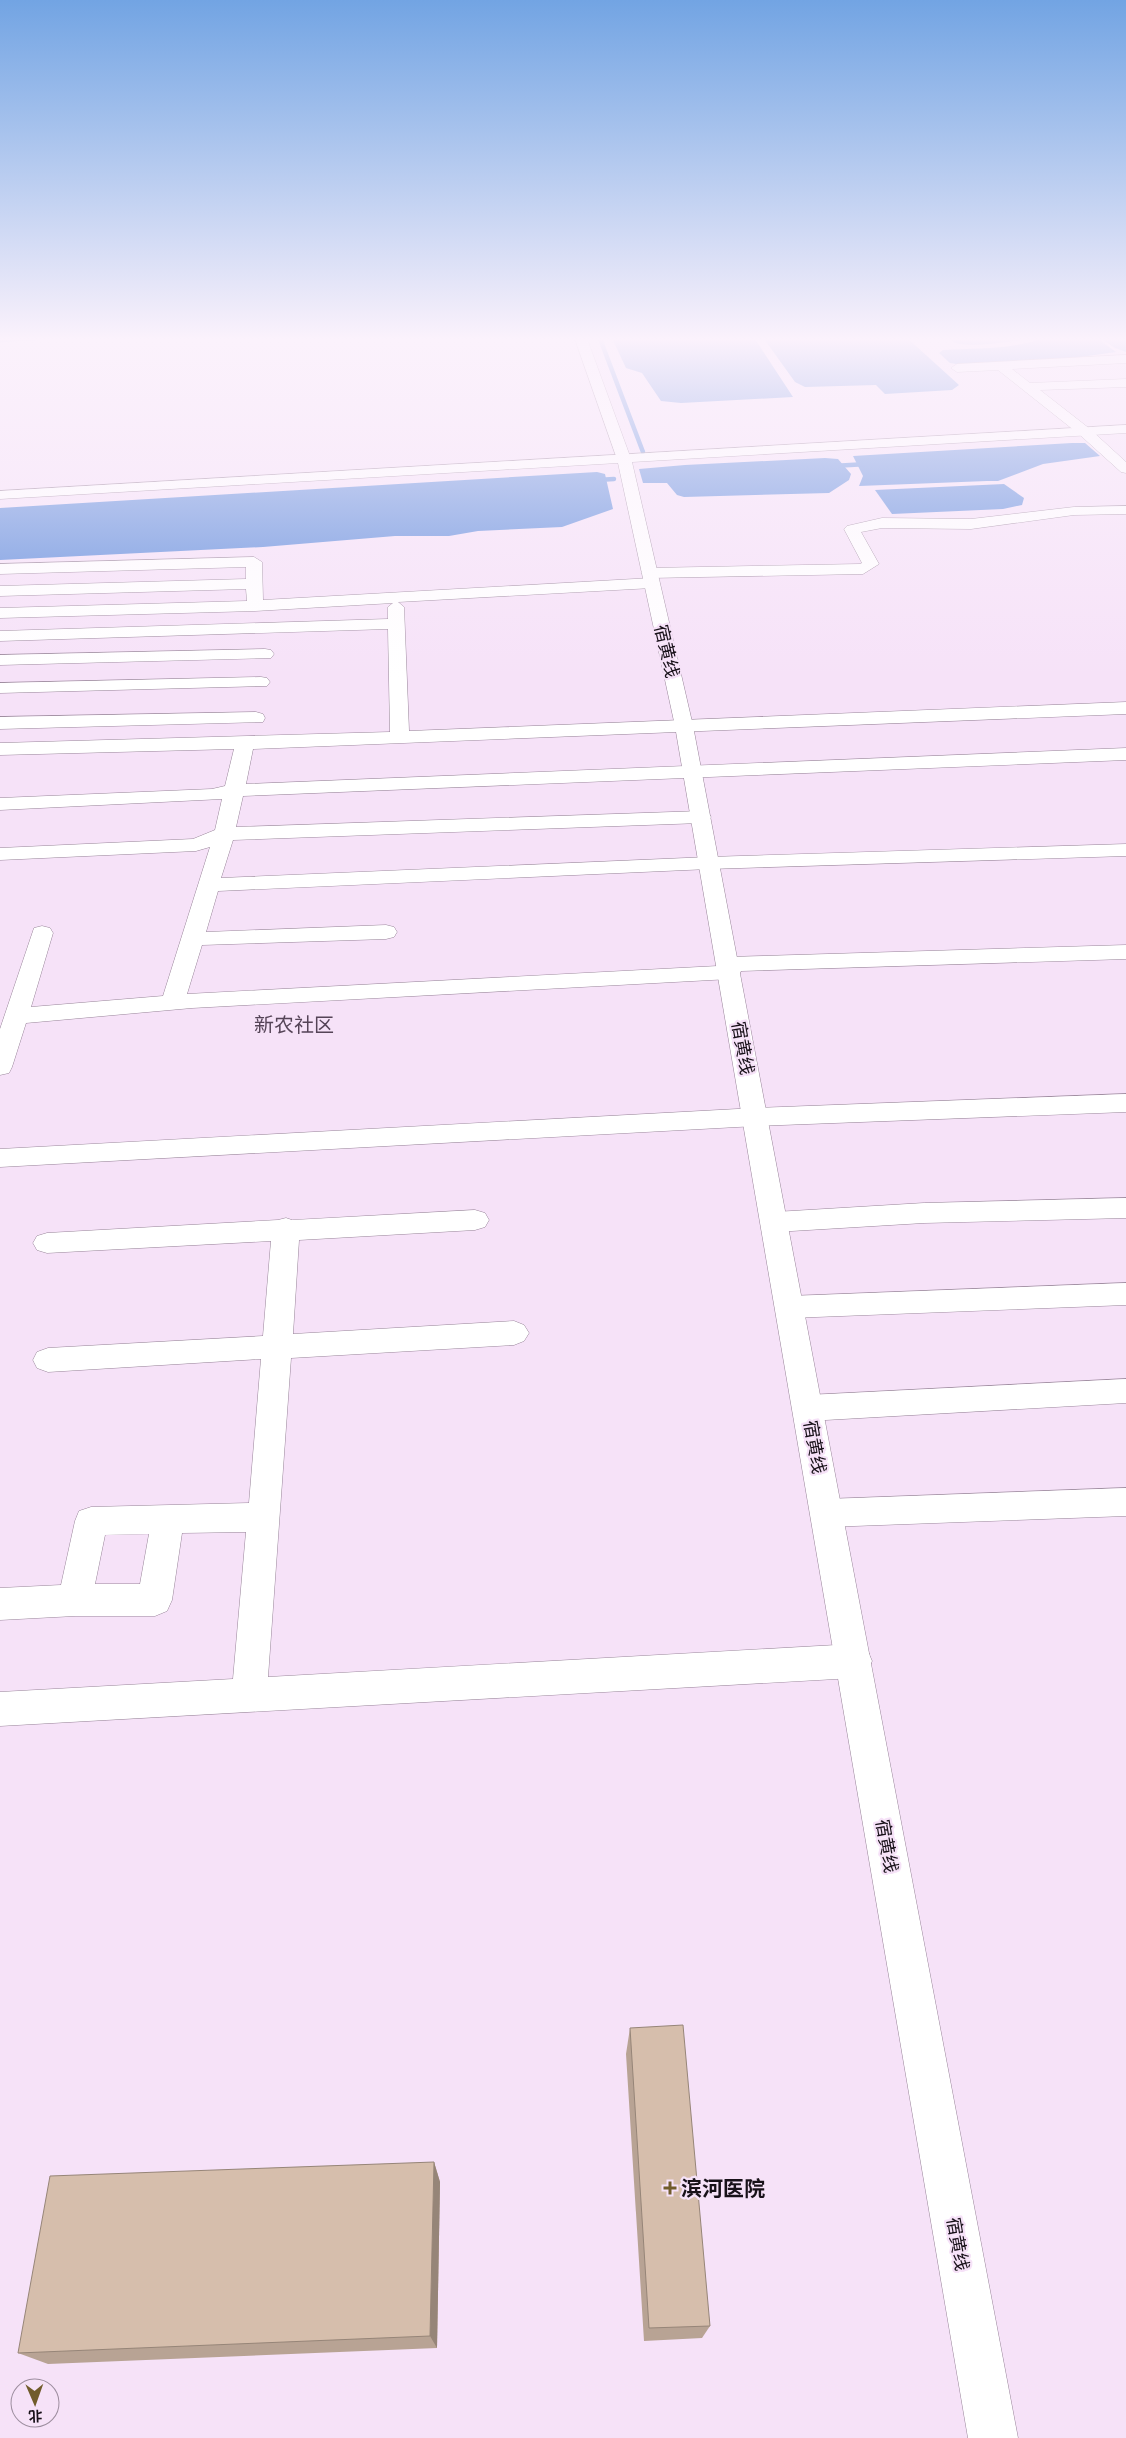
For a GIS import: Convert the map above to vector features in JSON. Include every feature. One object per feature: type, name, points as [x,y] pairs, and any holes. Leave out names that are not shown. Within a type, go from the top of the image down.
[{"type":"main road","name":"宿黄线","points":[[621,450],[684,726],[993,2438]]},
{"type":"main road","points":[[0,495],[782,450]]},
{"type":"main road","points":[[1105,450],[1124,466]]},
{"type":"main road","points":[[0,612],[261,605],[396,599],[650,578],[863,569],[871,564],[852,529],[862,525],[882,523],[971,524],[1074,511],[1126,510]]},
{"type":"main road","points":[[0,569],[254,562],[254,584],[267,628],[256,718],[224,834],[173,1003]]},
{"type":"main road","points":[[0,591],[254,584]]},
{"type":"main road","points":[[396,599],[400,738]]},
{"type":"main road","points":[[0,636],[397,624]]},
{"type":"main road","points":[[0,660],[265,654]]},
{"type":"main road","points":[[0,688],[261,682]]},
{"type":"main road","points":[[0,749],[249,744],[1126,708]]},
{"type":"main road","points":[[0,723],[256,718]]},
{"type":"main road","points":[[0,804],[212,795],[235,790],[1126,754]]},
{"type":"main road","points":[[0,854],[196,845],[224,834],[701,817]]},
{"type":"main road","points":[[208,885],[709,863],[1126,850]]},
{"type":"main road","points":[[192,939],[386,932]]},
{"type":"main road","points":[[0,1067],[42,933]]},
{"type":"main road","points":[[17,1016],[173,1003],[729,968],[1126,952]]},
{"type":"main road","points":[[0,1158],[756,1117],[1126,1103]]},
{"type":"main road","points":[[775,1222],[924,1213],[1126,1208]]},
{"type":"main road","points":[[47,1243],[286,1228],[475,1220]]},
{"type":"main road","points":[[249,1695],[286,1228]]},
{"type":"main road","points":[[790,1307],[1126,1294]]},
{"type":"main road","points":[[48,1360],[514,1333]]},
{"type":"main road","points":[[808,1408],[1125,1393]]},
{"type":"main road","points":[[827,1513],[1126,1502]]},
{"type":"main road","points":[[74,1600],[91,1521],[264,1517]]},
{"type":"main road","points":[[0,1604],[74,1600],[155,1600],[168,1519]]},
{"type":"main road","points":[[0,1709],[854,1661]]},
{"type":"water","points":[[958,450],[1093,450],[1100,456],[1043,464],[998,481],[859,486],[863,476],[853,456]]},
{"type":"water","points":[[825,458],[838,459],[851,474],[849,480],[829,493],[684,497],[677,495],[667,483],[643,483],[639,469],[685,465]]},
{"type":"water","points":[[597,472],[605,474],[613,509],[562,527],[478,531],[449,536],[395,536],[263,547],[0,560],[0,508]]},
{"type":"water","points":[[1004,484],[1024,498],[1022,505],[1003,509],[892,514],[875,490]]},
{"type":"building","points":[[683,2025],[710,2326],[649,2328],[630,2028]]},
{"type":"building","points":[[434,2162],[430,2336],[18,2353],[50,2176]]},
{"type":"waterway","points":[[833,466],[867,464]]},
{"type":"waterway","points":[[597,480],[614,479]]},
{"type":"place","name":"滨河医院","points":[[670,2188]]},
{"type":"district","name":"新农社区","points":[[294,1025]]}]
